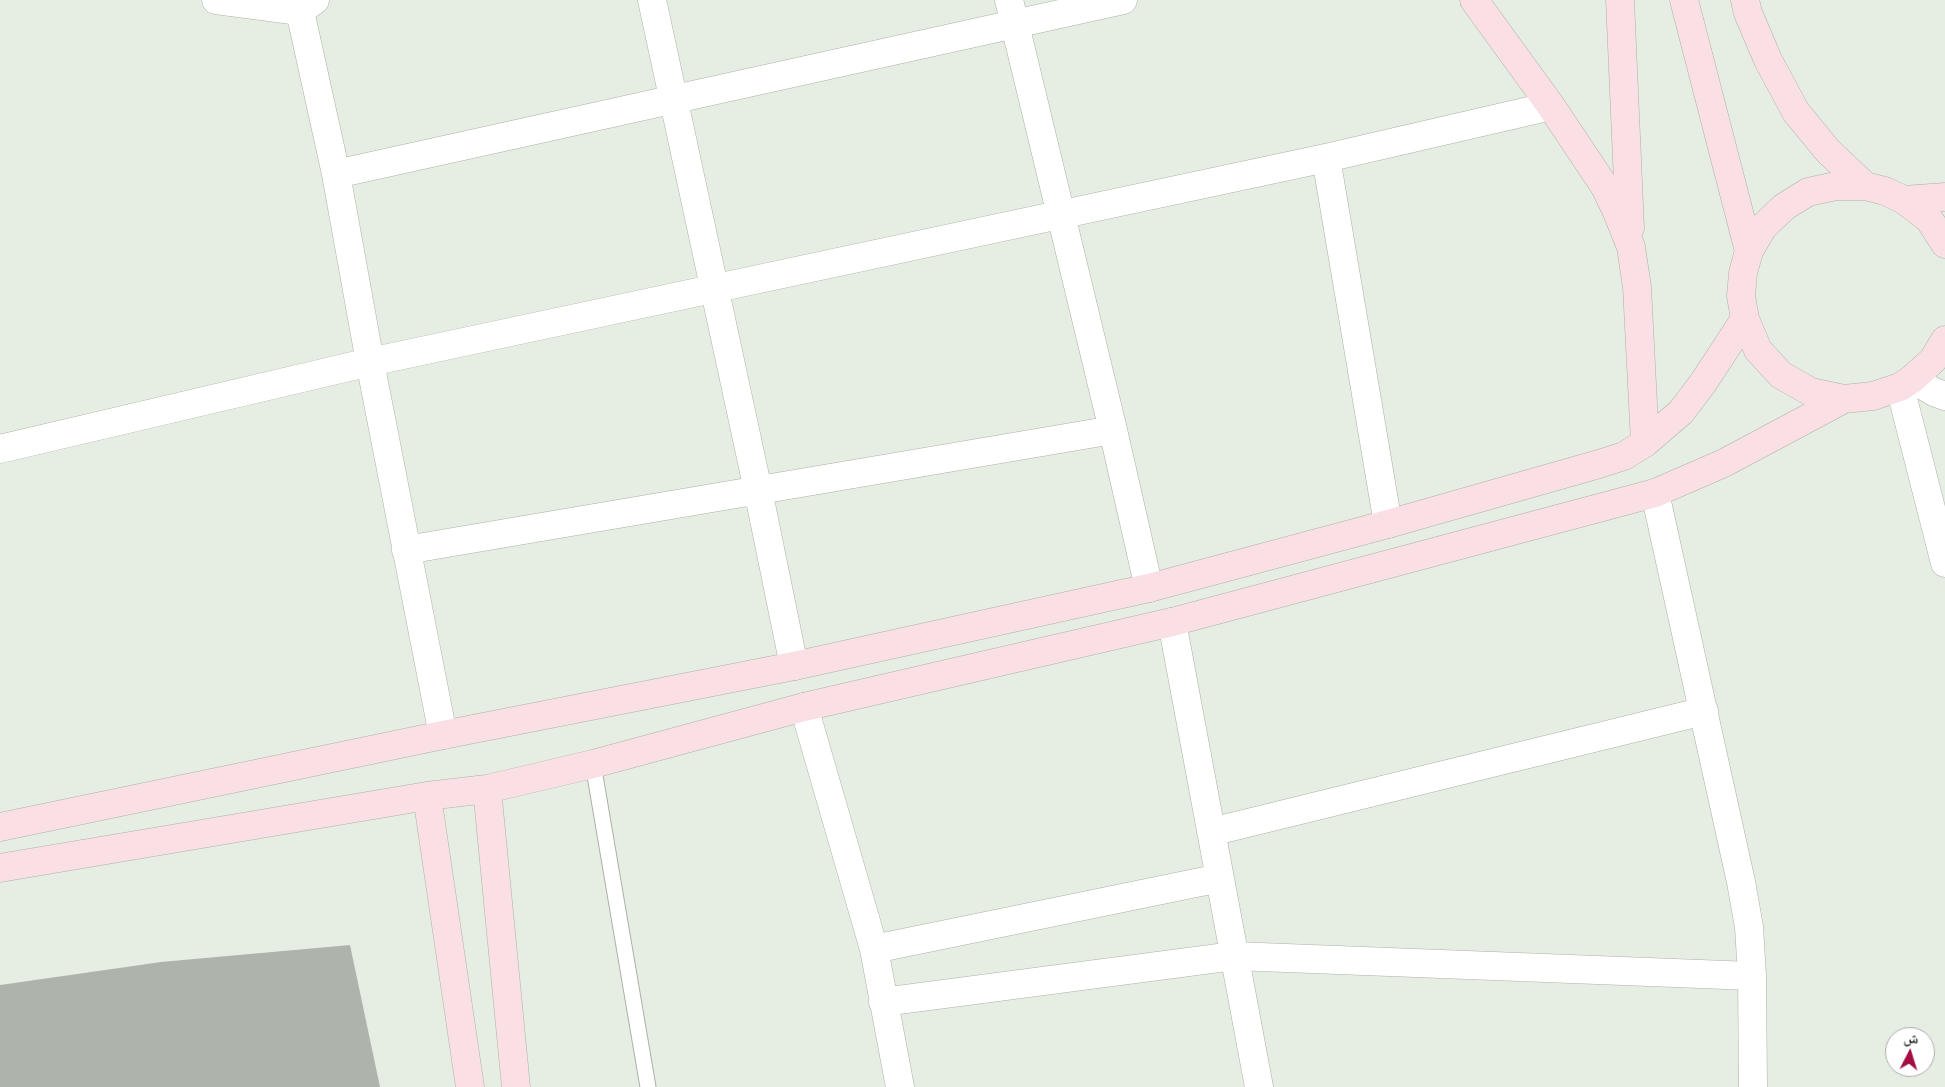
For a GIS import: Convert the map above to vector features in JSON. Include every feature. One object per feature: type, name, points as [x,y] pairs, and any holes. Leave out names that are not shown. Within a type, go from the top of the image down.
[{"type":"main road","points":[[1474,0],[1551,106],[1605,187],[1618,212],[1631,248]]},
{"type":"main road","points":[[1620,0],[1631,248],[1637,286],[1645,444]]},
{"type":"main road","points":[[1684,0],[1749,251]]},
{"type":"main road","points":[[1745,0],[1748,13],[1768,60],[1796,112],[1828,151],[1865,186]]},
{"type":"main road","points":[[1945,244],[1929,219],[1904,200],[1885,191],[1865,186],[1836,186],[1808,192],[1784,207],[1763,227],[1749,251],[1743,273],[1741,296],[1744,319],[1758,350],[1781,376],[1811,392],[1844,399],[1873,396],[1906,383],[1933,360],[1945,340]]},
{"type":"main road","points":[[1904,200],[1945,197]]},
{"type":"main road","points":[[0,827],[443,735],[794,666],[1149,588],[1388,524],[1599,464],[1624,456],[1645,444],[1681,412],[1703,383],[1744,319]]},
{"type":"main road","points":[[0,868],[427,796],[487,789],[592,764],[804,708],[1172,622],[1655,493],[1724,463],[1844,399]]},
{"type":"main road","points":[[487,789],[516,1087]]},
{"type":"main road","points":[[427,796],[470,1087]]},
{"type":"street","points":[[216,0],[307,5],[370,362],[443,735]]},
{"type":"street","points":[[652,0],[794,666]]},
{"type":"street","points":[[336,174],[673,100],[1012,12],[1123,0]]},
{"type":"street","points":[[1012,12],[1113,430],[1149,588]]},
{"type":"street","points":[[0,449],[370,362],[1326,158],[1551,106]]},
{"type":"street","points":[[1326,158],[1388,524]]},
{"type":"street","points":[[1906,383],[1945,396]]},
{"type":"street","points":[[1906,383],[1945,563]]},
{"type":"street","points":[[406,550],[1113,430]]},
{"type":"street","points":[[1655,493],[1704,711],[1749,927],[1752,976],[1753,1087]]},
{"type":"street","points":[[1172,622],[1259,1087]]},
{"type":"street","points":[[804,708],[874,949],[900,1087]]},
{"type":"street","points":[[1211,832],[1704,711]]},
{"type":"street","points":[[874,949],[1220,878]]},
{"type":"street","points":[[883,1002],[1234,956],[1752,976]]},
{"type":"lane","points":[[592,764],[648,1087]]},
{"type":"building","points":[[350,945],[380,1087],[0,1087],[0,985],[161,962]]}]
